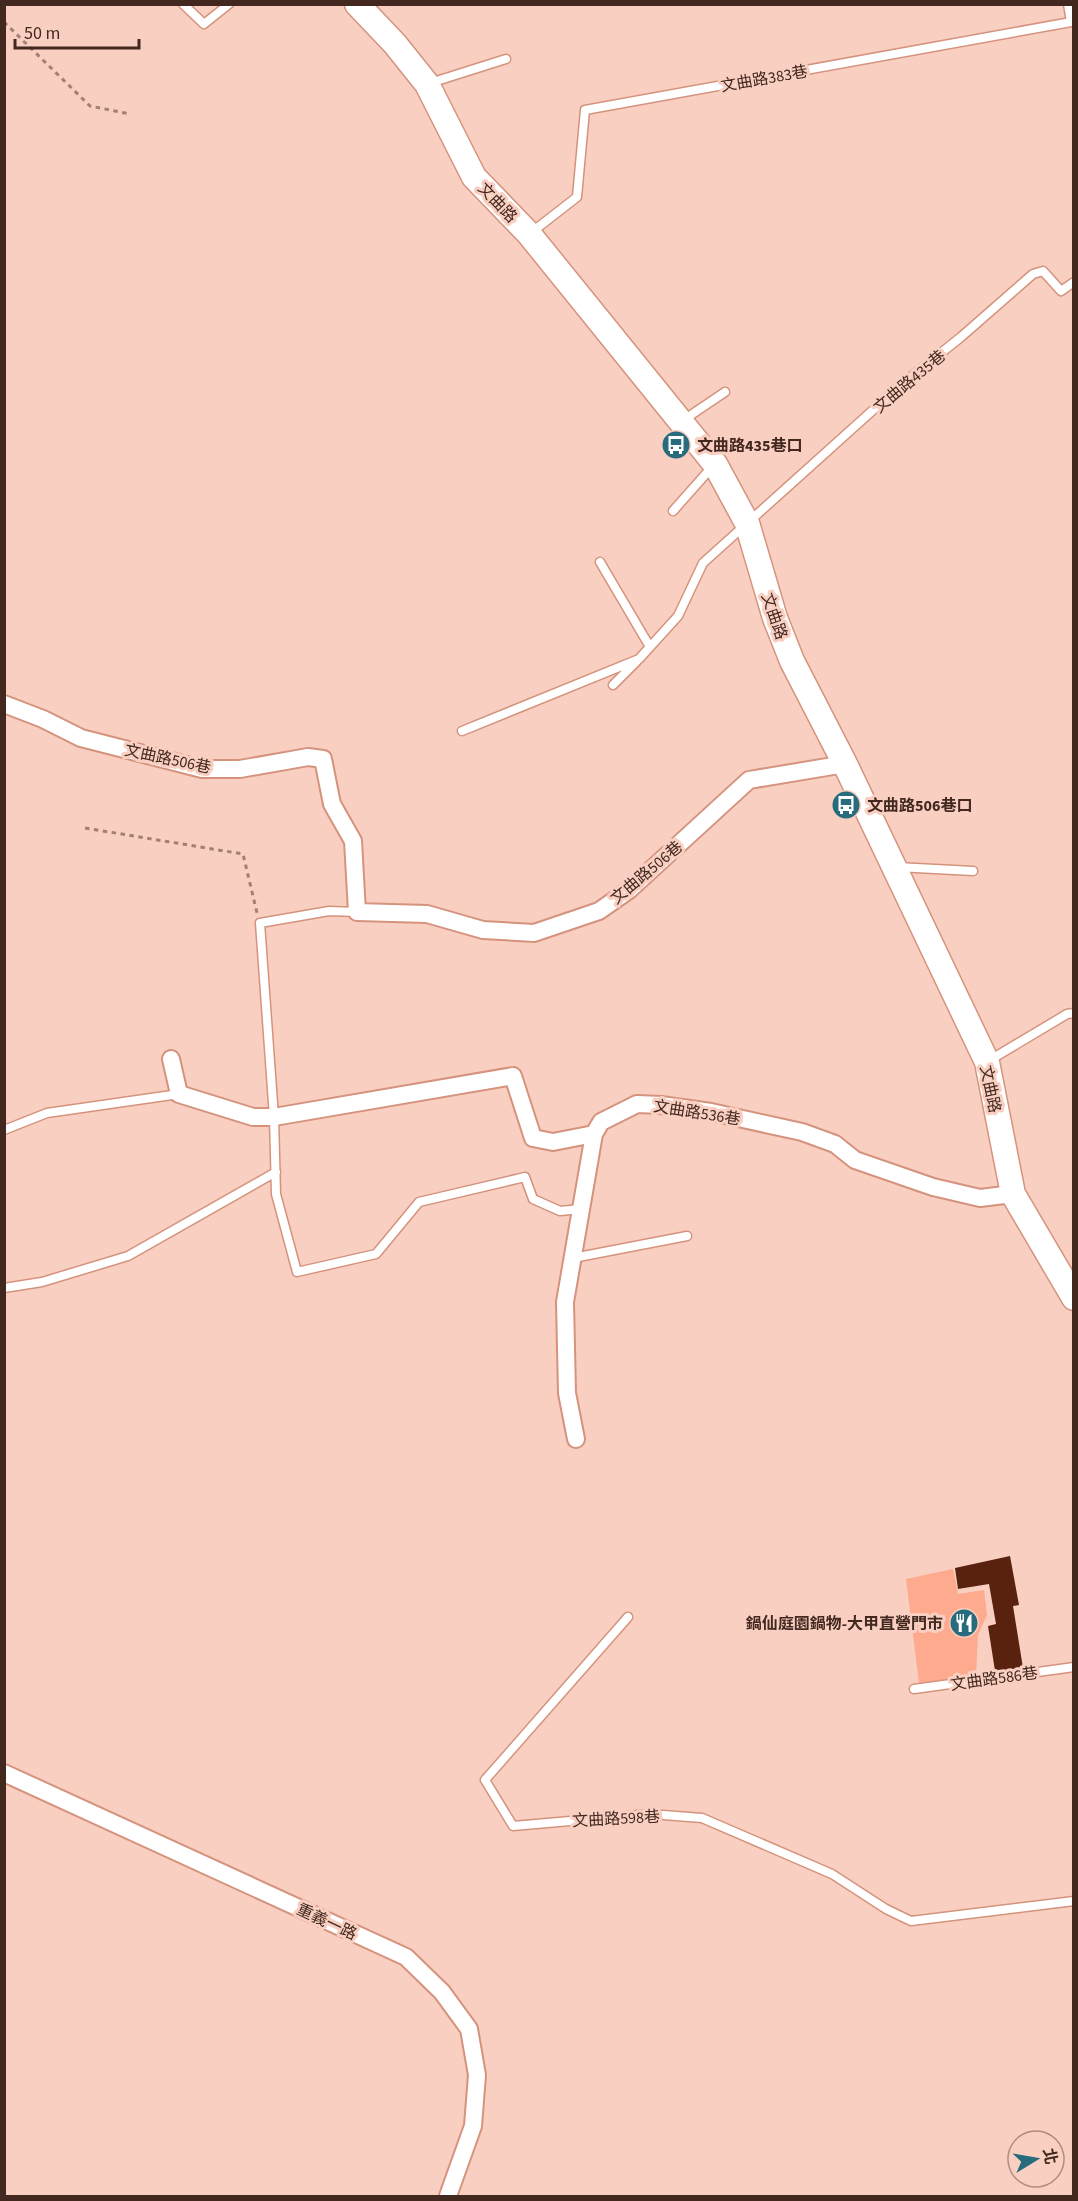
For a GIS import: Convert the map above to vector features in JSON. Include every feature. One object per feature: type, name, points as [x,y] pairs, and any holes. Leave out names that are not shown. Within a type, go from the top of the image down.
[{"type":"street","name":"文曲路","points":[[357,4],[395,44],[427,84],[474,177],[529,234],[715,464],[747,523],[775,618],[792,661],[845,765],[987,1062],[1013,1194],[1074,1298]]},
{"type":"street","name":"文曲路506巷","points":[[4,704],[43,719],[81,738],[202,769],[240,769],[308,758],[323,759],[332,804],[353,841],[357,912],[427,914],[483,930],[534,933],[599,911],[629,891],[749,780],[845,765]]},
{"type":"street","points":[[171,1059],[178,1094],[253,1117],[274,1117],[513,1076],[533,1138],[553,1142],[594,1134],[565,1302],[567,1393],[576,1439]]},
{"type":"street","name":"文曲路536巷","points":[[594,1134],[601,1122],[637,1104],[711,1112],[802,1132],[835,1144],[855,1160],[933,1187],[980,1198],[1013,1194]]},
{"type":"street","name":"重義一路","points":[[4,1773],[406,1957],[442,1992],[470,2029],[477,2075],[473,2126],[448,2196]]},
{"type":"lane","points":[[183,4],[204,24],[230,4]]},
{"type":"lane","name":"文曲路383巷","points":[[529,234],[577,197],[585,110],[1071,22],[1068,4]]},
{"type":"lane","points":[[427,84],[506,59]]},
{"type":"lane","name":"文曲路435巷","points":[[747,523],[902,384],[961,337],[1033,274],[1042,271],[1061,291],[1074,282]]},
{"type":"lane","points":[[681,421],[725,392]]},
{"type":"lane","points":[[673,511],[715,464]]},
{"type":"lane","points":[[613,685],[678,616],[703,563],[747,523]]},
{"type":"lane","points":[[600,562],[650,646]]},
{"type":"lane","points":[[462,731],[639,658]]},
{"type":"lane","points":[[893,867],[973,871]]},
{"type":"lane","name":"文曲路506巷","points":[[260,923],[328,911],[357,912]]},
{"type":"lane","points":[[260,923],[274,1117],[276,1194],[297,1272],[376,1254],[419,1202],[525,1177],[533,1199],[560,1211],[581,1209]]},
{"type":"lane","points":[[987,1062],[1067,1014],[1074,1013]]},
{"type":"lane","points":[[4,1130],[47,1113],[178,1094]]},
{"type":"lane","points":[[4,1288],[42,1282],[128,1256],[276,1172]]},
{"type":"lane","points":[[573,1258],[687,1236]]},
{"type":"lane","name":"文曲路598巷","points":[[628,1617],[485,1780],[513,1826],[650,1814],[702,1818],[832,1874],[886,1909],[911,1921],[1074,1901]]},
{"type":"lane","name":"文曲路586巷","points":[[914,1689],[1074,1667]]},
{"type":"path","points":[[4,22],[90,106],[130,114]]},
{"type":"path","points":[[85,828],[243,854],[260,923]]},
{"type":"shaded area","points":[[953,1569],[958,1594],[984,1590],[987,1615],[978,1635],[976,1676],[919,1683],[906,1579]]},
{"type":"building","points":[[1010,1556],[1019,1605],[1013,1606],[1023,1668],[995,1671],[988,1626],[996,1624],[989,1584],[958,1589],[955,1568]]},
{"type":"place","name":"文曲路435巷口","points":[[676,445]]},
{"type":"place","name":"文曲路506巷口","points":[[846,805]]},
{"type":"place","name":"鍋仙庭園鍋物-大甲直營門市","points":[[964,1623]]}]
